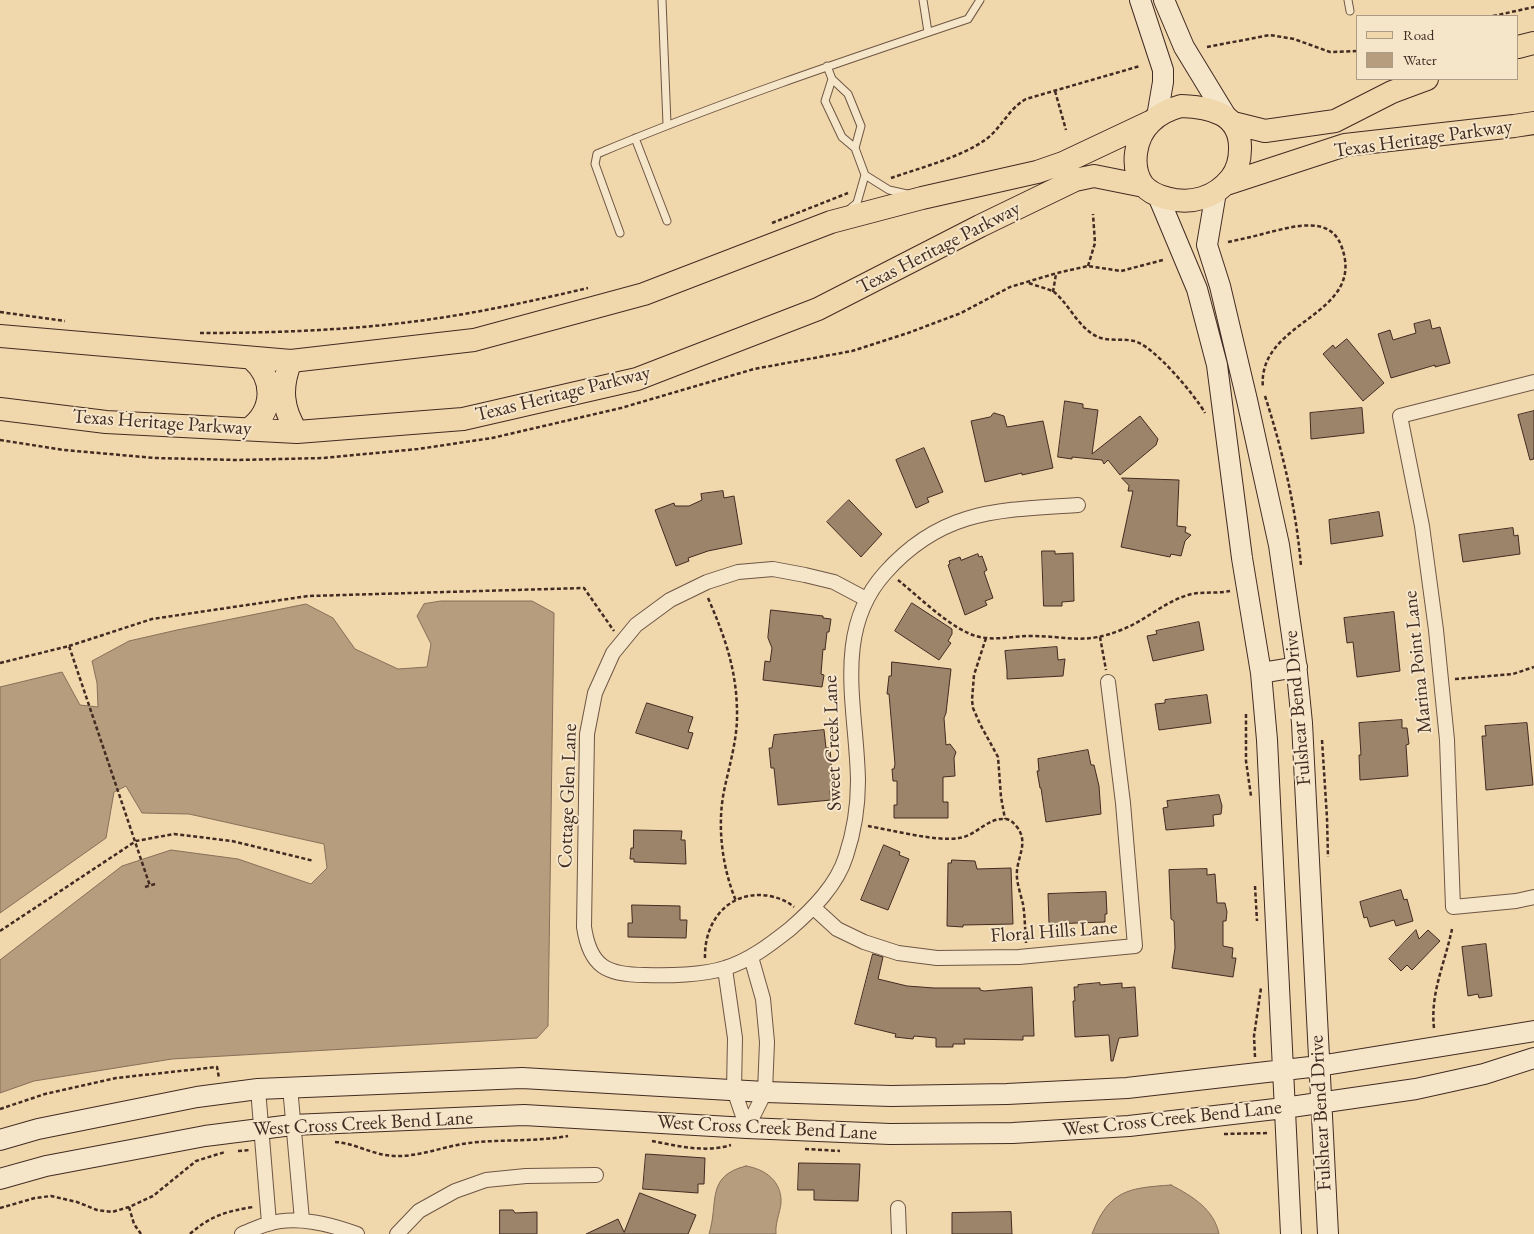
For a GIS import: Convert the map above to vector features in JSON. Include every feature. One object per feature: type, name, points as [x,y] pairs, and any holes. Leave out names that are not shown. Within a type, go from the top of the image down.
[{"type":"main road","points":[[1140,0],[1163,70],[1163,82],[1154,120]]},
{"type":"main road","points":[[1164,0],[1184,47],[1229,119],[1239,136],[1240,157],[1238,167],[1221,188],[1198,200],[1181,202],[1151,191],[1137,172],[1135,161],[1143,133],[1154,120],[1168,110],[1181,106],[1204,108],[1229,119]]},
{"type":"main road","points":[[1519,47],[1534,43]]},
{"type":"main road","name":"Texas Heritage Parkway","points":[[1229,119],[1265,130],[1335,121],[1392,92],[1425,80]]},
{"type":"main road","name":"Texas Heritage Parkway","points":[[0,336],[291,362],[474,340],[644,294],[831,222],[922,198],[1037,172],[1063,163],[1154,120]]},
{"type":"main road","name":"Texas Heritage Parkway","points":[[1221,188],[1345,145],[1534,123]]},
{"type":"main road","name":"Texas Heritage Parkway","points":[[0,409],[106,422],[297,432],[463,418],[637,379],[818,309],[1075,180],[1094,176],[1151,191]]},
{"type":"main road","name":"Fulshear Bend Drive","points":[[1221,188],[1207,245],[1220,286],[1277,536],[1297,667],[1302,723],[1328,1234]]},
{"type":"main road","name":"Fulshear Bend Drive","points":[[1151,191],[1197,289],[1217,365],[1242,558],[1261,674],[1267,740],[1291,1234]]},
{"type":"main road","points":[[249,429],[260,419],[269,396],[267,379],[252,359]]},
{"type":"main road","points":[[291,362],[287,372],[284,395],[287,414],[297,432]]},
{"type":"main road","points":[[1261,674],[1297,667]]},
{"type":"main road","name":"West Cross Creek Bend Lane","points":[[0,1140],[38,1129],[197,1097],[258,1089],[522,1078],[765,1092],[892,1096],[1007,1094],[1127,1088],[1319,1066],[1534,1031]]},
{"type":"main road","name":"West Cross Creek Bend Lane","points":[[0,1179],[46,1166],[204,1136],[292,1125],[524,1115],[742,1136],[1013,1133],[1129,1126],[1320,1104],[1416,1089],[1484,1074],[1534,1058]]},
{"type":"street","name":"Marina Point Lane","points":[[1534,382],[1400,416],[1422,526],[1441,680],[1447,740],[1453,907],[1516,901],[1534,897]]},
{"type":"street","name":"Sweet Creek Lane","points":[[594,959],[608,969],[628,975],[673,976],[725,969],[750,957],[781,937],[809,913],[832,883],[846,858],[855,824],[858,781],[850,662],[854,629],[866,599],[887,571],[908,550],[939,528],[975,515],[1019,509],[1078,505]]},
{"type":"street","name":"Cottage Glen Lane","points":[[594,959],[587,946],[584,928],[587,734],[595,693],[613,653],[621,642],[636,625],[670,600],[702,584],[738,572],[773,569],[834,582],[866,599]]},
{"type":"street","name":"Floral Hills Lane","points":[[809,913],[838,930],[864,942],[898,953],[937,958],[1026,957],[1135,946],[1123,803],[1108,682]]},
{"type":"street","points":[[742,1136],[765,1092],[766,1034],[763,1000],[750,957]]},
{"type":"street","points":[[725,969],[734,1038],[734,1090],[742,1136]]},
{"type":"street","points":[[290,1087],[302,1220]]},
{"type":"street","points":[[258,1089],[269,1223]]},
{"type":"street","points":[[397,1234],[419,1211],[455,1191],[486,1180],[526,1176],[596,1175]]},
{"type":"street","points":[[898,1208],[899,1234]]},
{"type":"street","points":[[242,1234],[269,1223],[302,1220],[335,1226],[357,1234]]},
{"type":"lane","points":[[662,0],[667,124]]},
{"type":"lane","points":[[923,0],[928,32]]},
{"type":"lane","points":[[620,234],[595,164],[597,154],[667,124],[827,66],[968,19],[980,0]]},
{"type":"lane","points":[[1348,0],[1350,11]]},
{"type":"lane","points":[[827,66],[832,79],[848,94],[860,126],[855,148]]},
{"type":"lane","points":[[832,79],[825,101],[842,138],[855,148],[866,176],[889,190],[922,198]]},
{"type":"lane","points":[[635,138],[667,221]]},
{"type":"lane","points":[[831,222],[857,203],[866,176]]},
{"type":"path","points":[[1498,15],[1534,7]]},
{"type":"path","points":[[1207,47],[1270,35],[1294,39],[1330,52],[1356,51]]},
{"type":"path","points":[[886,180],[978,144],[995,131],[1018,103],[1026,99],[1140,66]]},
{"type":"path","points":[[1055,91],[1066,130]]},
{"type":"path","points":[[771,224],[794,213],[853,192]]},
{"type":"path","points":[[1088,266],[1095,243],[1093,214]]},
{"type":"path","points":[[1228,242],[1298,225],[1313,225],[1326,228],[1333,233],[1338,239],[1344,255],[1342,286],[1335,297],[1297,326],[1279,343],[1264,369],[1263,386],[1280,445],[1298,530],[1301,570]]},
{"type":"path","points":[[1053,292],[1056,273]]},
{"type":"path","points":[[1029,283],[1053,292],[1089,331],[1096,336],[1104,339],[1134,341],[1143,344],[1185,387],[1207,418]]},
{"type":"path","points":[[194,333],[275,333],[394,324],[482,310],[597,286]]},
{"type":"path","points":[[0,312],[67,322]]},
{"type":"path","points":[[887,571],[961,629],[976,636],[997,639],[1030,636],[1082,640],[1100,637],[1122,630],[1178,598],[1190,594],[1218,593],[1230,590]]},
{"type":"path","points":[[1228,583],[1232,600]]},
{"type":"path","points":[[702,584],[727,643],[736,681],[735,737],[724,792],[721,823],[725,863],[736,900]]},
{"type":"path","points":[[0,663],[70,646],[152,619],[308,596],[584,588],[621,642]]},
{"type":"path","points":[[1100,637],[1108,682]]},
{"type":"path","points":[[986,638],[974,675],[972,700],[973,708],[980,724],[998,757],[1001,797],[1005,819]]},
{"type":"path","points":[[70,646],[150,886]]},
{"type":"path","points":[[1441,680],[1505,675],[1534,667]]},
{"type":"path","points":[[1246,711],[1246,761],[1252,801]]},
{"type":"path","points":[[1322,737],[1328,862]]},
{"type":"path","points":[[855,824],[935,838],[958,839],[974,833],[993,821],[1005,819],[1013,822],[1019,830],[1023,846],[1017,867],[1017,876],[1025,925],[1026,957]]},
{"type":"path","points":[[0,931],[136,841],[174,834],[232,841],[314,862]]},
{"type":"path","points":[[1256,882],[1258,926]]},
{"type":"path","points":[[145,887],[155,884]]},
{"type":"path","points":[[707,971],[706,940],[708,930],[720,911],[736,900],[755,895],[774,897],[785,900],[809,913]]},
{"type":"path","points":[[1434,1028],[1434,997],[1448,950],[1452,929]]},
{"type":"path","points":[[1255,1061],[1254,1036],[1261,985]]},
{"type":"path","points":[[1218,1134],[1270,1133]]},
{"type":"path","points":[[327,1141],[343,1142],[378,1155],[412,1156],[469,1143],[534,1140],[573,1135]]},
{"type":"path","points":[[645,1140],[697,1148],[715,1148],[742,1136]]},
{"type":"path","points":[[238,1151],[263,1149]]},
{"type":"path","points":[[803,1149],[846,1151]]},
{"type":"path","points":[[0,1208],[35,1198],[51,1196],[78,1202],[97,1210],[112,1212],[154,1196],[196,1161],[229,1151]]},
{"type":"path","points":[[190,1234],[216,1215],[268,1205]]},
{"type":"path","points":[[128,1207],[134,1224],[141,1234]]},
{"type":"water","points":[[441,601],[532,601],[554,613],[548,1026],[537,1038],[172,1059],[34,1081],[0,1093],[0,960],[122,866],[171,850],[238,859],[311,884],[327,868],[324,844],[189,814],[142,813],[126,786],[114,792],[106,838],[0,913],[0,687],[62,672],[80,705],[98,707],[97,683],[92,661],[129,641],[306,604],[333,618],[355,649],[398,669],[427,667],[431,644],[417,616],[424,604]]},
{"type":"water","points":[[746,1166],[766,1173],[779,1188],[781,1203],[776,1234],[709,1234],[719,1184],[724,1176]]},
{"type":"water","points":[[1171,1185],[1187,1194],[1207,1210],[1219,1234],[1092,1234],[1105,1208],[1122,1194],[1132,1190]]},
{"type":"building","points":[[1430,320],[1432,329],[1440,327],[1450,363],[1435,367],[1435,365],[1391,378],[1378,334],[1390,330],[1393,340],[1416,333],[1414,324]]},
{"type":"building","points":[[1347,339],[1384,383],[1363,401],[1323,354],[1333,345],[1335,348]]},
{"type":"building","points":[[1065,401],[1083,404],[1083,408],[1098,410],[1092,454],[1140,416],[1158,439],[1156,445],[1120,475],[1108,460],[1104,464],[1102,460],[1058,457]]},
{"type":"building","points":[[1362,408],[1364,433],[1311,439],[1310,413]]},
{"type":"building","points":[[1534,411],[1534,459],[1530,460],[1518,415]]},
{"type":"building","points":[[994,413],[1004,416],[1007,427],[1043,421],[1053,468],[985,482],[971,421],[990,417]]},
{"type":"building","points":[[924,448],[943,492],[927,498],[929,502],[916,508],[896,460]]},
{"type":"building","points":[[1122,478],[1179,480],[1177,526],[1186,527],[1185,532],[1191,535],[1185,541],[1181,556],[1171,554],[1170,557],[1121,547],[1133,491],[1128,491],[1129,486]]},
{"type":"building","points":[[723,491],[724,498],[734,496],[742,544],[708,551],[688,558],[689,561],[676,566],[655,510],[674,503],[675,506],[689,506],[702,500],[701,494]]},
{"type":"building","points":[[849,500],[882,534],[861,557],[827,522]]},
{"type":"building","points":[[1379,512],[1383,536],[1331,544],[1329,520]]},
{"type":"building","points":[[1513,528],[1514,536],[1518,535],[1520,554],[1463,562],[1459,535]]},
{"type":"building","points":[[1042,551],[1055,551],[1055,554],[1073,553],[1074,601],[1062,602],[1062,606],[1044,606]]},
{"type":"building","points":[[978,554],[979,557],[982,556],[987,570],[984,572],[993,598],[985,601],[987,605],[965,615],[948,565],[950,564],[949,561],[960,557],[961,560]]},
{"type":"building","points":[[912,603],[952,629],[952,634],[948,641],[951,643],[939,660],[895,631]]},
{"type":"building","points":[[771,610],[823,616],[823,618],[831,619],[825,650],[823,649],[821,674],[824,675],[822,687],[763,680],[765,661],[770,662],[772,648],[768,638]]},
{"type":"building","points":[[1394,612],[1400,671],[1357,677],[1353,642],[1347,643],[1344,618]]},
{"type":"building","points":[[1199,622],[1204,650],[1153,661],[1147,636],[1157,634],[1156,631]]},
{"type":"building","points":[[1057,647],[1058,660],[1065,659],[1063,676],[1007,679],[1005,651]]},
{"type":"building","points":[[892,662],[951,669],[944,718],[946,745],[950,744],[956,752],[954,758],[955,776],[943,777],[943,802],[948,802],[948,818],[894,818],[894,805],[897,805],[897,781],[893,781],[892,769],[894,769],[895,764],[889,694],[887,694]]},
{"type":"building","points":[[1207,695],[1211,723],[1159,730],[1155,704],[1165,703],[1165,700]]},
{"type":"building","points":[[647,703],[693,717],[688,732],[693,733],[688,749],[636,733]]},
{"type":"building","points":[[1402,720],[1402,728],[1407,728],[1409,744],[1406,745],[1408,776],[1360,780],[1359,723]]},
{"type":"building","points":[[1527,723],[1533,785],[1486,790],[1482,736],[1486,736],[1485,726]]},
{"type":"building","points":[[824,730],[826,748],[830,748],[833,791],[830,791],[831,800],[778,805],[774,768],[771,768],[769,748],[772,748],[774,735]]},
{"type":"building","points":[[1088,750],[1091,765],[1094,765],[1099,786],[1101,814],[1046,822],[1037,771],[1039,771],[1038,759]]},
{"type":"building","points":[[1219,795],[1222,806],[1221,814],[1213,815],[1214,826],[1166,830],[1163,808],[1168,807],[1167,801]]},
{"type":"building","points":[[634,830],[682,831],[681,840],[685,840],[686,864],[634,862],[634,859],[630,859]]},
{"type":"building","points":[[884,845],[900,852],[899,855],[909,859],[888,910],[861,900]]},
{"type":"building","points":[[952,860],[975,861],[977,869],[1011,868],[1013,924],[947,926],[948,863],[951,863]]},
{"type":"building","points":[[1207,869],[1207,875],[1215,874],[1217,903],[1225,903],[1227,912],[1226,921],[1223,921],[1223,946],[1233,948],[1232,958],[1236,958],[1233,977],[1172,968],[1175,948],[1174,921],[1171,919],[1169,870]]},
{"type":"building","points":[[1401,890],[1404,900],[1407,899],[1413,921],[1396,926],[1394,920],[1370,927],[1367,917],[1364,918],[1360,902]]},
{"type":"building","points":[[1106,892],[1107,914],[1105,914],[1105,922],[1049,924],[1048,894]]},
{"type":"building","points":[[632,905],[680,906],[680,920],[687,920],[686,938],[628,937],[628,923],[632,923]]},
{"type":"building","points":[[1416,930],[1419,939],[1428,930],[1440,941],[1412,970],[1407,965],[1401,971],[1389,959]]},
{"type":"building","points":[[1486,944],[1492,996],[1479,998],[1478,994],[1468,996],[1462,947]]},
{"type":"building","points":[[873,954],[883,957],[878,979],[907,986],[980,988],[980,990],[984,991],[1032,987],[1034,1036],[1023,1036],[1023,1040],[964,1039],[965,1044],[953,1044],[953,1047],[936,1047],[936,1038],[914,1036],[913,1039],[895,1037],[896,1034],[855,1024]]},
{"type":"building","points":[[1100,983],[1100,985],[1122,983],[1122,988],[1135,987],[1138,1036],[1119,1038],[1113,1061],[1111,1061],[1109,1035],[1075,1037],[1074,987]]},
{"type":"building","points":[[646,1154],[705,1158],[704,1184],[698,1184],[698,1193],[643,1189]]},
{"type":"building","points":[[799,1163],[860,1164],[858,1201],[814,1200],[814,1190],[798,1190]]},
{"type":"building","points":[[640,1193],[696,1215],[688,1234],[586,1234],[618,1219],[624,1232]]},
{"type":"building","points":[[500,1210],[513,1210],[515,1213],[537,1212],[537,1234],[500,1234]]},
{"type":"building","points":[[1011,1212],[1012,1234],[952,1234],[952,1213]]}]
